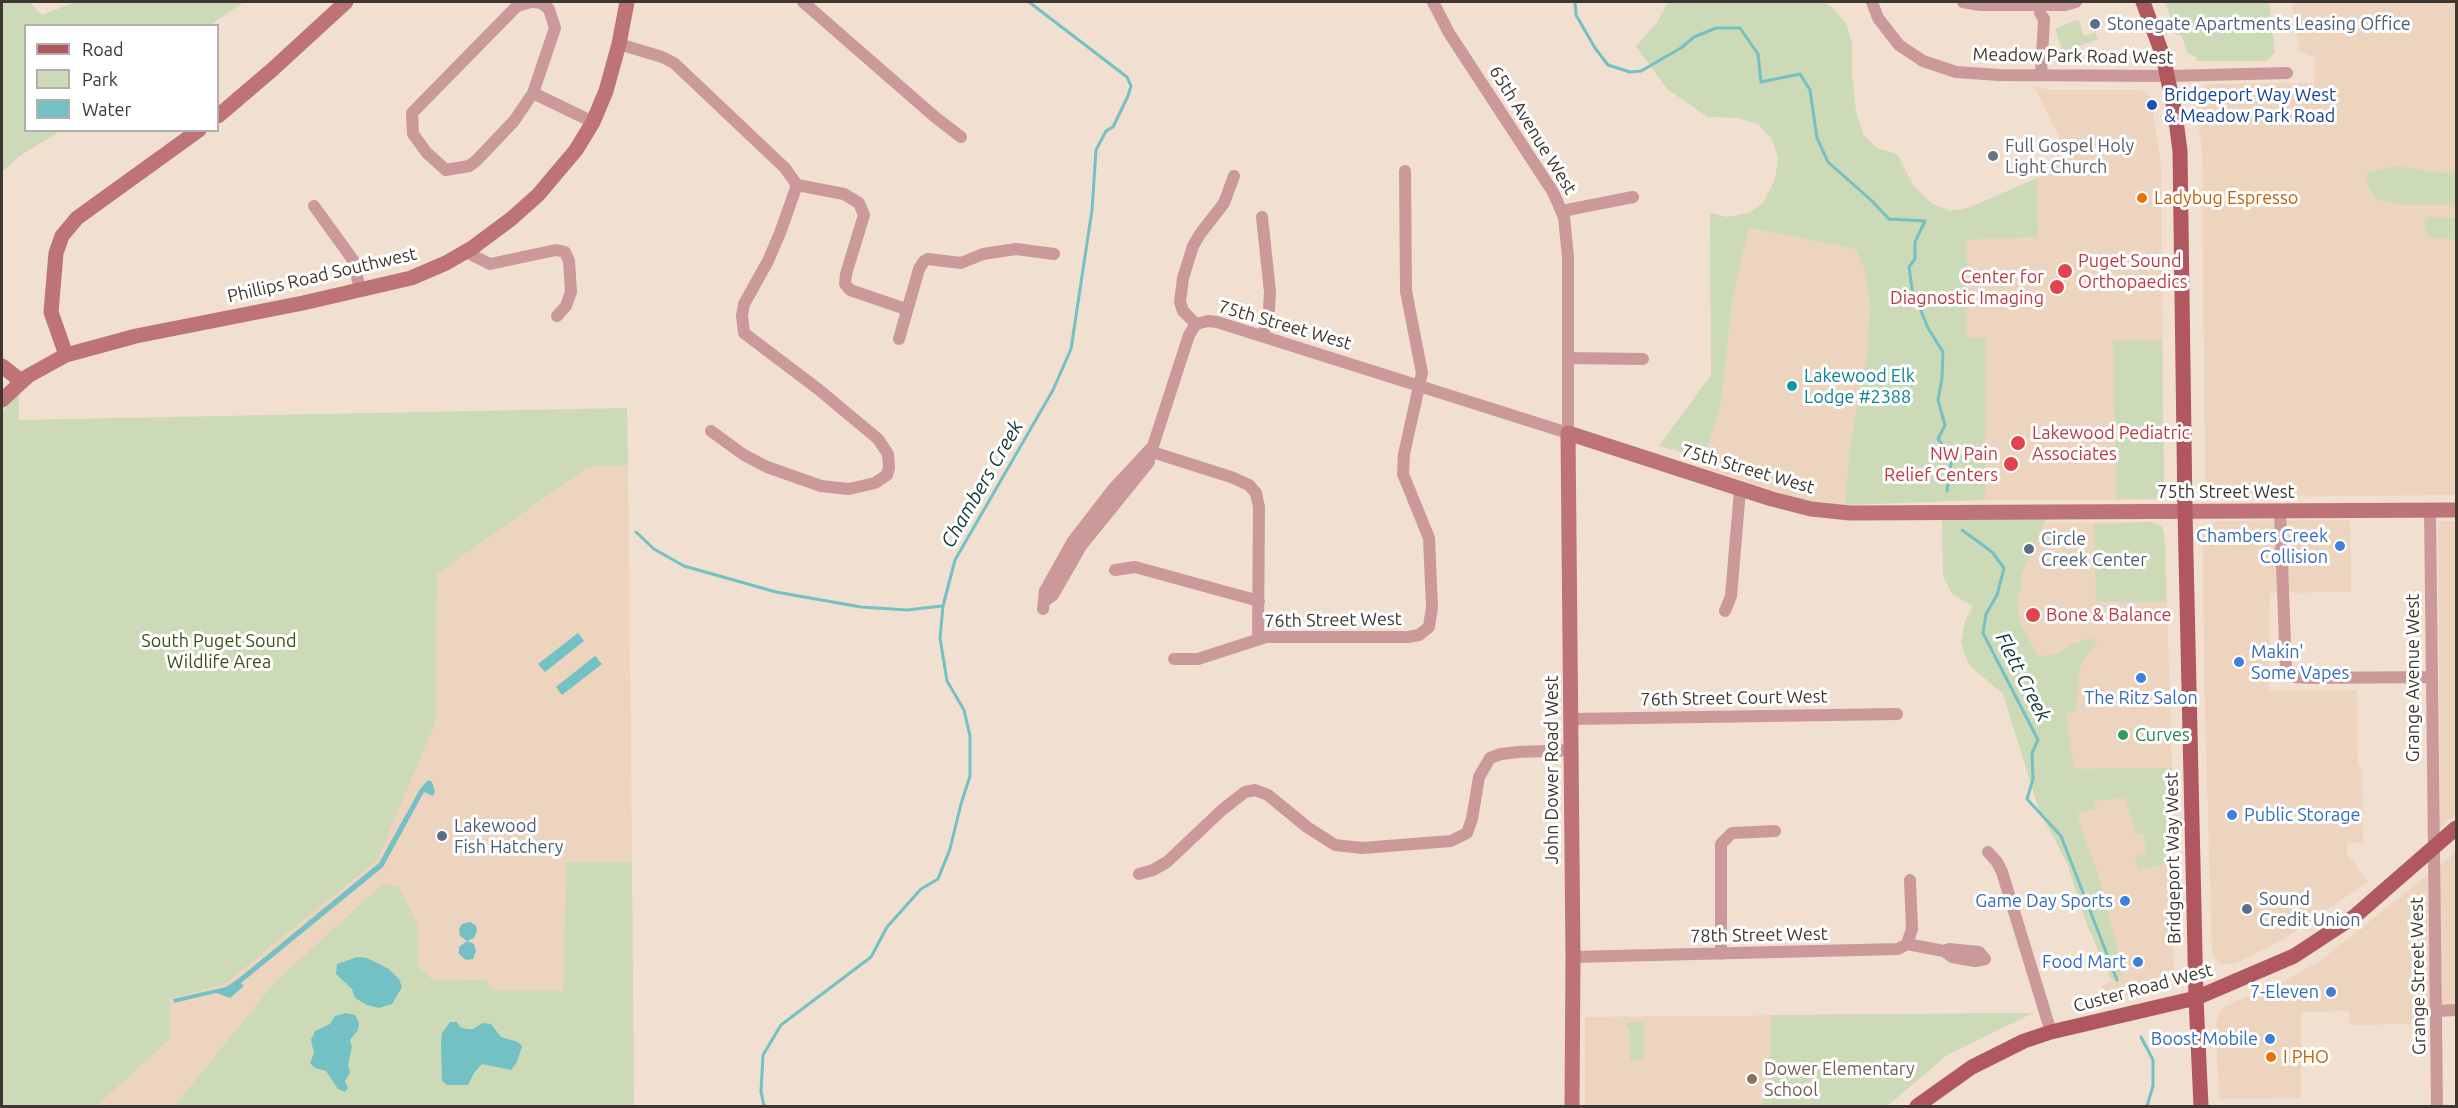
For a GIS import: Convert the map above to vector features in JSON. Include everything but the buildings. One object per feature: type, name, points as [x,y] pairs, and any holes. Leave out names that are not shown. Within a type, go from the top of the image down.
[{"type":"main road","name":"Bridgeport Way West","points":[[2143,2],[2168,76],[2180,151],[2185,511],[2196,998],[2201,1107]]},
{"type":"main road","name":"Custer Road West","points":[[1917,1107],[1972,1067],[2013,1046],[2051,1032],[2196,998],[2294,956],[2329,935],[2395,883],[2433,846],[2457,828]]},
{"type":"street","points":[[219,115],[346,2]]},
{"type":"street","points":[[532,2],[542,3],[549,9],[555,28],[533,93],[489,150],[469,166],[446,170],[427,153],[413,134],[411,119],[417,107],[517,6],[532,2]]},
{"type":"street","name":"Phillips Road Southwest","points":[[2,400],[21,381],[66,355],[136,336],[411,278],[466,252],[490,236],[538,195],[576,150],[593,122],[606,91],[619,44],[627,2]]},
{"type":"street","points":[[803,2],[961,137]]},
{"type":"street","name":"65th Avenue West","points":[[1433,2],[1449,33],[1553,192],[1562,211],[1568,240],[1568,433]]},
{"type":"street","name":"Meadow Park Road West","points":[[1872,2],[1878,18],[1899,45],[1934,66],[1968,73],[2168,76],[2287,73]]},
{"type":"street","points":[[1963,2],[2039,9],[2076,2]]},
{"type":"street","points":[[2039,9],[2044,19],[2041,74]]},
{"type":"street","points":[[619,44],[674,63],[785,168],[797,185],[844,194],[859,202],[864,215],[846,274],[846,288],[906,309]]},
{"type":"street","points":[[533,93],[593,122]]},
{"type":"street","points":[[66,355],[51,312],[56,253],[62,236],[77,218],[196,132]]},
{"type":"street","points":[[1405,171],[1406,284],[1421,366],[1420,386]]},
{"type":"street","points":[[1044,605],[1053,595],[1081,546],[1149,462],[1149,451],[1158,433],[1189,335],[1196,324],[1186,315],[1180,302],[1183,278],[1193,246],[1224,203],[1234,176]]},
{"type":"street","points":[[711,431],[744,455],[767,467],[821,486],[849,489],[875,483],[887,475],[888,454],[878,439],[818,389],[744,333],[742,316],[744,304],[780,233],[797,185]]},
{"type":"street","points":[[1562,211],[1633,197]]},
{"type":"street","points":[[314,206],[353,260],[360,289]]},
{"type":"street","points":[[1262,217],[1270,292],[1269,310],[1263,336]]},
{"type":"street","points":[[898,339],[921,264],[928,259],[961,263],[983,254],[1016,249],[1054,255]]},
{"type":"street","points":[[466,252],[490,264],[556,250],[566,254],[569,261],[571,292],[566,306],[557,316]]},
{"type":"street","name":"75th Street West","points":[[1196,324],[1214,322],[1263,336],[1740,490],[1811,509],[1858,514],[2457,510]]},
{"type":"street","points":[[1569,358],[1643,359]]},
{"type":"street","points":[[2,366],[21,381]]},
{"type":"street","name":"76th Street West","points":[[1174,659],[1198,659],[1258,639],[1408,638],[1423,633],[1430,625],[1431,615],[1429,538],[1403,474],[1404,454],[1420,386]]},
{"type":"street","name":"John Dower Road West","points":[[1568,433],[1572,718],[1572,1107]]},
{"type":"street","points":[[1149,451],[1231,477],[1246,483],[1255,490],[1259,507],[1258,639]]},
{"type":"street","points":[[1725,611],[1731,596],[1740,490]]},
{"type":"street","name":"Grange Avenue West","points":[[2430,510],[2433,846]]},
{"type":"street","points":[[2280,512],[2284,662],[2291,674],[2295,677],[2311,678],[2431,676]]},
{"type":"street","points":[[1115,570],[1135,567],[1259,601]]},
{"type":"street","name":"76th Street Court West","points":[[1572,718],[1897,714]]},
{"type":"street","points":[[1139,874],[1153,870],[1167,862],[1222,810],[1245,792],[1255,790],[1268,795],[1307,827],[1335,845],[1373,847],[1451,841],[1467,833],[1472,819],[1479,777],[1491,759],[1501,754],[1572,750]]},
{"type":"street","points":[[1721,954],[1721,844],[1732,833],[1775,831]]},
{"type":"street","name":"Grange Street West","points":[[2433,846],[2437,1107]]},
{"type":"street","points":[[1988,852],[2002,872],[2051,1032]]},
{"type":"street","points":[[1907,944],[1912,929],[1910,880]]},
{"type":"street","name":"78th Street West","points":[[1573,957],[1898,950],[1907,944],[1944,951]]},
{"type":"street","points":[[2437,1011],[2457,1010]]},
{"type":"shaded area","points":[[2292,2],[2456,2],[2456,495],[2228,497],[2211,489],[2205,480],[2202,151],[2195,99],[2206,85],[2211,84],[2314,83],[2315,58],[2299,51]]},
{"type":"shaded area","points":[[2034,86],[2050,90],[2139,90],[2147,93],[2151,98],[2161,166],[2164,489],[2159,498],[2154,500],[1985,500],[1985,338],[1967,338],[1967,240],[2038,237],[2037,178],[2069,157]]},
{"type":"shaded area","points":[[1749,228],[1856,249],[1865,270],[1870,305],[1867,353],[1849,452],[1845,505],[1807,501],[1702,467],[1722,398],[1732,301]]},
{"type":"shaded area","name":"Lakewood Fish Hatchery","points":[[628,465],[632,862],[566,863],[563,991],[492,991],[486,980],[432,979],[418,966],[418,925],[275,982],[174,1106],[97,1106],[170,1039],[170,999],[223,985],[436,721],[437,574],[588,467]]},
{"type":"shaded area","points":[[2350,520],[2351,592],[2270,593],[2269,691],[2357,690],[2358,766],[2362,767],[2363,843],[2347,843],[2347,853],[2368,882],[2284,939],[2234,964],[2221,964],[2212,953],[2204,679],[2203,532],[2216,521]]},
{"type":"shaded area","points":[[2438,521],[2456,521],[2456,814],[2440,828]]},
{"type":"shaded area","points":[[2151,522],[2162,527],[2165,540],[2172,768],[2174,977],[2165,987],[2101,1001],[2102,986],[2121,975],[2120,958],[2078,845],[1995,524]]},
{"type":"shaded area","points":[[2456,852],[2456,1006],[2419,1007],[2419,1024],[2350,1025],[2349,1011],[2301,1012],[2301,1098],[2219,1099],[2216,1020],[2224,1007],[2285,980],[2320,961]]},
{"type":"shaded area","name":"Dower Elementary School","points":[[2033,1013],[1947,1055],[1887,1106],[1585,1106],[1585,1017]]},
{"type":"green space","points":[[2,2],[30,2],[42,15],[75,2],[244,2],[211,24],[24,24],[24,132],[58,132],[18,157],[2,172]]},
{"type":"green space","points":[[1668,2],[1824,2],[1832,7],[1847,25],[1852,44],[1852,75],[1856,112],[1863,134],[1877,148],[1897,154],[1913,185],[1931,203],[1950,211],[1968,208],[2037,178],[2038,237],[1967,240],[1967,338],[1985,338],[1985,500],[1845,505],[1849,452],[1867,353],[1870,305],[1865,270],[1856,249],[1749,228],[1732,301],[1722,398],[1705,458],[1659,446],[1711,375],[1710,213],[1727,217],[1748,213],[1763,203],[1775,179],[1778,157],[1772,139],[1758,124],[1738,118],[1708,117],[1667,89],[1636,46],[1656,24]]},
{"type":"green space","points":[[2165,2],[2269,2],[2275,53],[2266,61],[2196,61],[2197,58],[2188,53],[2181,35],[2177,36]]},
{"type":"green space","points":[[2076,20],[2079,21],[2084,36],[2095,32],[2098,39],[2063,52],[2055,29]]},
{"type":"green space","points":[[2398,166],[2437,173],[2456,173],[2456,205],[2400,205],[2375,199],[2367,183],[2367,172]]},
{"type":"green space","points":[[2429,217],[2456,218],[2456,240],[2428,237],[2424,226],[2425,219]]},
{"type":"green space","points":[[2113,340],[2162,341],[2164,489],[2156,498],[2116,499]]},
{"type":"green space","name":"South Puget Sound Wildlife Area","points":[[19,390],[19,420],[627,408],[628,465],[588,467],[437,574],[436,721],[377,860],[223,985],[170,999],[170,1039],[97,1106],[2,1106],[2,412]]},
{"type":"green space","points":[[2047,517],[2021,575],[2022,586],[2016,601],[2021,624],[2038,657],[2057,654],[2072,644],[2092,638],[2097,645],[2089,651],[2080,667],[2076,711],[2066,714],[2074,769],[2172,768],[2172,862],[2138,870],[2135,857],[2147,853],[2143,834],[2136,835],[2125,798],[2095,801],[2095,810],[2078,813],[2079,822],[2099,877],[2120,958],[2121,975],[2112,981],[2087,925],[2067,863],[2039,810],[2003,694],[1969,665],[1961,643],[1965,621],[1973,606],[1953,595],[1943,576],[1942,520]]},
{"type":"green space","points":[[2151,522],[2162,527],[2164,532],[2166,602],[2096,602],[2094,524]]},
{"type":"green space","points":[[566,862],[632,862],[634,1106],[174,1106],[275,982],[383,884],[399,887],[418,925],[418,966],[432,979],[486,980],[493,991],[563,991]]},
{"type":"green space","points":[[2033,1013],[1947,1055],[1887,1106],[1760,1106],[1770,1086],[1771,1015]]},
{"type":"green space","points":[[1627,1022],[1644,1022],[1644,1059],[1630,1060],[1630,1029],[1627,1029]]},
{"type":"water","points":[[578,633],[584,641],[545,672],[538,664]]},
{"type":"water","points":[[595,656],[602,664],[562,695],[556,687]]},
{"type":"water","points":[[428,780],[432,782],[435,792],[433,796],[424,792],[383,867],[241,983],[244,986],[230,998],[216,993],[174,1003],[173,999],[226,987],[238,979],[379,863],[420,789]]},
{"type":"water","points":[[470,922],[476,926],[477,931],[474,938],[467,941],[460,936],[459,929],[462,924]]},
{"type":"water","points":[[467,941],[474,944],[476,951],[473,959],[466,960],[459,954],[459,947]]},
{"type":"water","points":[[357,957],[367,958],[389,969],[399,979],[402,987],[392,1004],[379,1008],[367,1005],[355,998],[352,989],[336,974],[337,964]]},
{"type":"water","points":[[346,1013],[355,1015],[359,1023],[358,1030],[350,1040],[352,1047],[348,1065],[350,1073],[345,1081],[348,1088],[345,1092],[338,1089],[326,1071],[315,1068],[310,1063],[314,1053],[311,1040],[315,1031],[330,1024],[335,1016]]},
{"type":"water","points":[[450,1022],[457,1022],[460,1027],[467,1029],[473,1029],[483,1023],[491,1024],[501,1037],[518,1042],[522,1046],[517,1062],[511,1070],[482,1064],[468,1085],[447,1085],[442,1081],[441,1044],[442,1033]]},
{"type":"waterway","name":"Chambers Creek","points":[[764,1106],[761,1092],[763,1055],[781,1025],[871,957],[887,927],[921,889],[938,879],[950,849],[970,776],[970,736],[964,710],[947,681],[940,638],[943,606],[955,560],[1053,390],[1071,349],[1092,210],[1096,150],[1106,131],[1113,127],[1131,86],[1127,77],[1029,2]]},
{"type":"waterway","name":"Flett Creek","points":[[1575,2],[1576,15],[1608,65],[1630,72],[1641,71],[1681,48],[1694,37],[1716,28],[1740,28],[1758,54],[1761,82],[1800,74],[1810,90],[1817,138],[1828,162],[1889,219],[1925,221],[1915,242],[1915,259],[1909,267],[1912,289],[1928,328],[1943,352],[1938,400],[1945,425],[1938,439],[1952,457],[1947,491]]},
{"type":"waterway","name":"Flett Creek","points":[[1962,530],[1992,552],[2004,568],[1997,595],[1986,614],[1983,633],[2038,740],[2032,753],[2033,779],[2027,799],[2061,836],[2117,980]]},
{"type":"waterway","points":[[636,532],[654,549],[684,566],[776,592],[861,607],[907,610],[942,606]]},
{"type":"waterway","name":"Flett Creek","points":[[2141,1037],[2153,1060],[2153,1086],[2147,1106]]},
{"type":"place","name":"Stonegate Apartments Leasing Office","points":[[2095,24]]},
{"type":"place","name":"Bridgeport Way West & Meadow Park Road","points":[[2152,105]]},
{"type":"place","name":"Full Gospel Holy Light Church","points":[[1993,156]]},
{"type":"place","name":"Ladybug Espresso","points":[[2142,198]]},
{"type":"place","name":"Puget Sound Orthopaedics","points":[[2065,271]]},
{"type":"place","name":"Center for Diagnostic Imaging","points":[[2057,287]]},
{"type":"place","name":"Lakewood Elk Lodge #2388","points":[[1792,386]]},
{"type":"place","name":"Lakewood Pediatric Associates","points":[[2018,443]]},
{"type":"place","name":"NW Pain Relief Centers","points":[[2011,464]]},
{"type":"place","name":"Chambers Creek Collision","points":[[2340,546]]},
{"type":"place","name":"Circle Creek Center","points":[[2029,549]]},
{"type":"place","name":"Bone & Balance","points":[[2033,615]]},
{"type":"place","name":"Makin' Some Vapes","points":[[2239,662]]},
{"type":"place","name":"The Ritz Salon","points":[[2141,678]]},
{"type":"place","name":"Curves","points":[[2123,735]]},
{"type":"place","name":"Public Storage","points":[[2232,815]]},
{"type":"place","name":"Lakewood Fish Hatchery","points":[[442,836]]},
{"type":"place","name":"Game Day Sports","points":[[2125,901]]},
{"type":"place","name":"Sound Credit Union","points":[[2247,909]]},
{"type":"place","name":"Food Mart","points":[[2138,962]]},
{"type":"place","name":"7-Eleven","points":[[2331,992]]},
{"type":"place","name":"Boost Mobile","points":[[2270,1039]]},
{"type":"place","name":"I PHO","points":[[2271,1057]]},
{"type":"place","name":"Dower Elementary School","points":[[1752,1079]]}]
